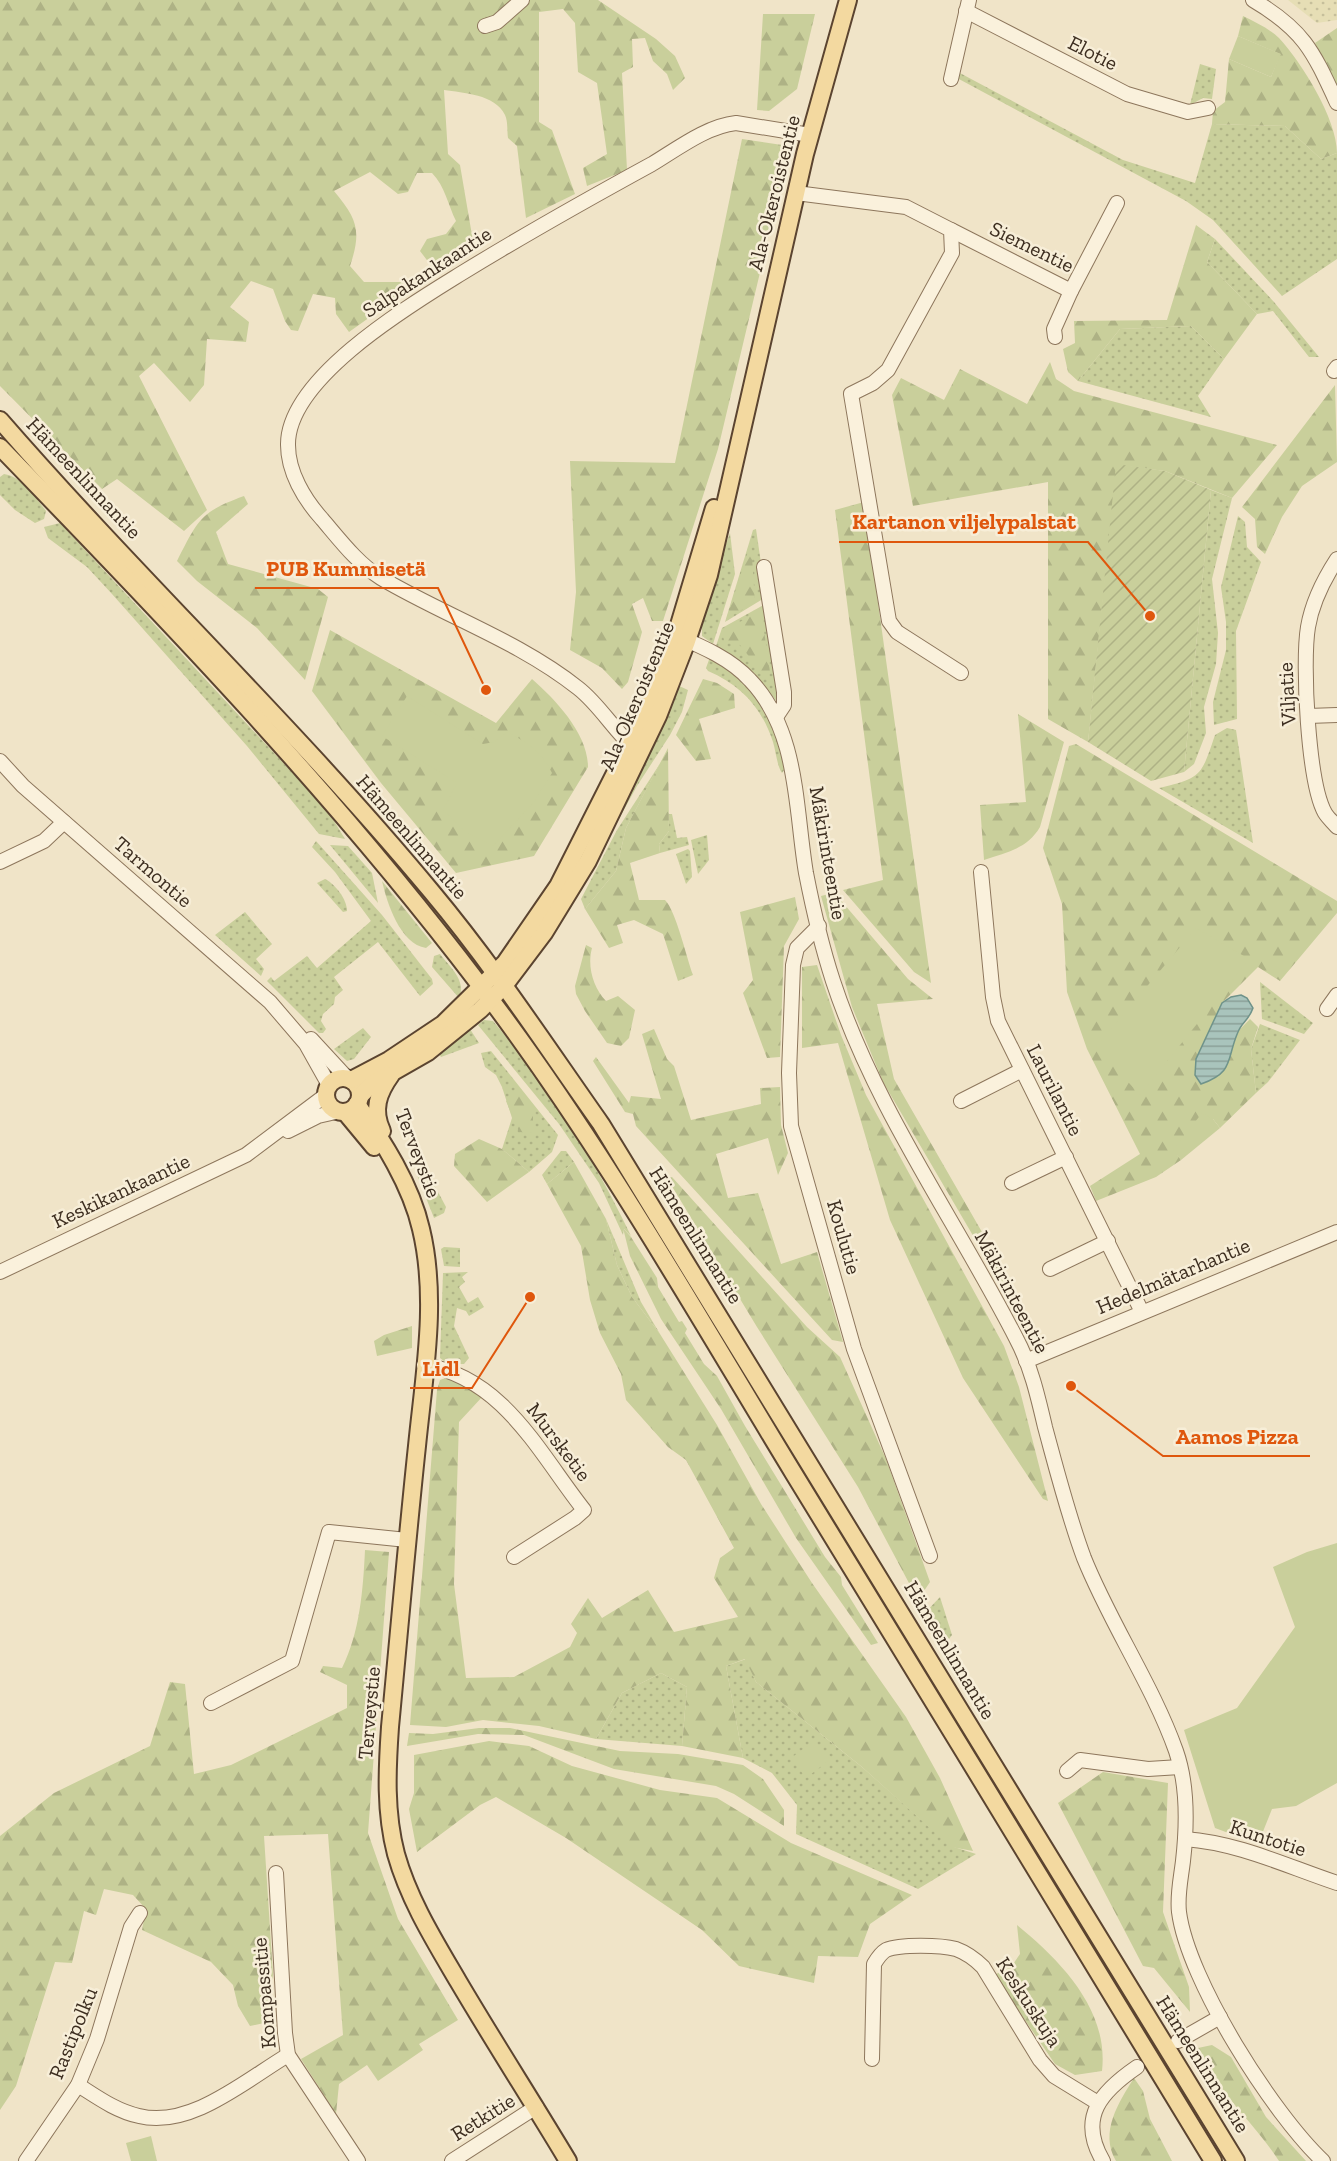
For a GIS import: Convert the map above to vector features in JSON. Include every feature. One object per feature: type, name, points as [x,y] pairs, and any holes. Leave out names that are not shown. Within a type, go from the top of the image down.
[{"type":"main road","name":"Ala-Okeroistentie","points":[[486,993],[499,980],[558,886],[634,748],[645,714],[682,638],[749,397],[810,135],[834,57],[848,0]]},
{"type":"main road","name":"Hämeenlinnantie","points":[[6,443],[362,811],[432,891],[499,980],[601,1124],[1236,2161]]},
{"type":"main road","name":"Hämeenlinnantie","points":[[6,443],[346,819],[486,993],[573,1115],[1214,2161]]},
{"type":"main road","name":"Keskikankaantie","points":[[350,1106],[372,1084],[437,1045],[486,993]]},
{"type":"main road","points":[[349,1079],[358,1086],[350,1106],[328,1103],[328,1090],[337,1079],[349,1079],[421,1040],[486,993]]},
{"type":"main road","name":"Terveystie","points":[[391,1073],[380,1089],[375,1114],[406,1172],[419,1220],[428,1276],[429,1316],[386,1785],[396,1853],[418,1912],[568,2161]]},
{"type":"main road","name":"Terveystie","points":[[350,1106],[419,1220]]},
{"type":"street","points":[[485,26],[508,14],[522,0]]},
{"type":"street","points":[[1253,0],[1297,30],[1320,66],[1337,103]]},
{"type":"street","points":[[951,79],[967,5]]},
{"type":"street","name":"Elotie","points":[[967,5],[1127,94],[1188,112],[1208,108]]},
{"type":"street","name":"Salpakankaantie","points":[[634,748],[579,688],[492,636],[379,577],[352,554],[302,491],[291,467],[287,443],[291,426],[299,409],[338,360],[388,319],[501,249],[611,186],[725,124],[736,123],[810,135]]},
{"type":"street","name":"Siementie","points":[[796,193],[906,207],[1071,291],[1118,203]]},
{"type":"street","points":[[951,230],[952,253],[888,370],[873,383],[851,394],[889,621],[897,632],[961,673]]},
{"type":"street","points":[[1055,337],[1054,329],[1071,291]]},
{"type":"street","name":"Viljatie","points":[[1337,559],[1318,595],[1308,626],[1305,690],[1321,802],[1325,814],[1337,827]]},
{"type":"street","points":[[764,567],[784,692],[784,705],[776,717]]},
{"type":"street","name":"Mäkirinteentie","points":[[682,638],[735,666],[756,686],[776,717],[787,746],[806,871],[819,926],[831,976],[852,1035],[873,1080],[1026,1361],[1068,1514],[1085,1559],[1175,1750],[1180,1767],[1186,1815],[1179,1911],[1194,1964],[1221,2017],[1272,2099],[1323,2161]]},
{"type":"street","points":[[1308,716],[1337,715]]},
{"type":"street","name":"Tarmontie","points":[[0,761],[23,786],[293,1022],[349,1079]]},
{"type":"street","points":[[0,862],[44,841],[64,822]]},
{"type":"street","name":"Laurilantie","points":[[981,872],[995,1010],[1022,1070],[1142,1312]]},
{"type":"street","name":"Koulutie","points":[[819,926],[797,948],[793,965],[789,1072],[791,1126],[854,1349],[930,1556]]},
{"type":"street","points":[[1328,1009],[1337,995]]},
{"type":"street","name":"Tarmontie","points":[[280,1012],[306,1044],[328,1090]]},
{"type":"street","points":[[961,1101],[1022,1070]]},
{"type":"street","name":"Keskikankaantie","points":[[259,1145],[328,1090]]},
{"type":"street","name":"Keskikankaantie","points":[[0,1272],[199,1180],[259,1145],[318,1116],[350,1106]]},
{"type":"street","points":[[1012,1183],[1065,1157]]},
{"type":"street","name":"Hedelmätarhantie","points":[[1026,1361],[1337,1232]]},
{"type":"street","points":[[1050,1269],[1108,1241]]},
{"type":"street","name":"Mursketie","points":[[424,1365],[470,1379],[504,1405],[584,1510],[576,1518],[514,1557]]},
{"type":"street","points":[[211,1702],[292,1661],[329,1532],[407,1540]]},
{"type":"street","points":[[1067,1771],[1080,1760],[1148,1769],[1180,1767]]},
{"type":"street","name":"Kuntotie","points":[[1185,1839],[1246,1850],[1337,1883]]},
{"type":"street","name":"Kompassitie","points":[[276,1873],[288,2055],[358,2161]]},
{"type":"street","name":"Rastipolku","points":[[26,2161],[78,2085],[97,2040],[131,1927],[140,1913]]},
{"type":"street","name":"Keskuskuja","points":[[872,2059],[874,1966],[878,1957],[886,1950],[906,1946],[954,1948],[971,1956],[983,1967],[1040,2060],[1054,2076],[1098,2103]]},
{"type":"street","points":[[1178,2042],[1221,2017]]},
{"type":"street","points":[[78,2085],[120,2110],[140,2117],[160,2119],[203,2107],[288,2055]]},
{"type":"street","points":[[1103,2161],[1095,2144],[1093,2115],[1098,2103],[1113,2083],[1137,2067]]},
{"type":"street","name":"Retkitie","points":[[452,2161],[536,2108]]},
{"type":"shaded area","points":[[1288,0],[1337,0],[1337,20],[1317,23]]},
{"type":"green space","points":[[0,0],[598,0],[656,39],[675,56],[685,78],[673,90],[667,74],[653,61],[645,38],[632,39],[633,67],[622,73],[627,170],[587,186],[583,168],[607,154],[597,83],[578,72],[575,23],[563,9],[539,12],[539,122],[552,130],[575,194],[526,218],[517,146],[508,138],[505,115],[500,108],[486,99],[444,90],[448,154],[460,165],[474,247],[436,272],[420,251],[427,239],[446,234],[456,221],[436,178],[432,173],[417,173],[408,192],[398,194],[370,172],[334,191],[348,209],[355,226],[356,243],[350,266],[364,282],[403,282],[408,290],[349,332],[336,314],[335,298],[313,294],[298,331],[291,330],[285,321],[273,289],[251,281],[230,307],[249,322],[246,342],[207,339],[204,385],[190,402],[154,363],[139,376],[207,510],[184,531],[117,479],[102,489],[0,386]]},
{"type":"green space","points":[[763,14],[815,14],[797,89],[769,111],[757,110]]},
{"type":"green space","points":[[1243,16],[1279,38],[1298,62],[1325,108],[1337,153],[1321,159],[1285,126],[1212,124],[1213,111],[1225,102],[1229,59],[1271,77],[1280,54],[1238,36]]},
{"type":"green space","points":[[1337,28],[1337,86],[1315,43]]},
{"type":"green space","points":[[1238,36],[1281,54],[1271,77],[1229,59]]},
{"type":"green space","points":[[1200,64],[1216,69],[1212,99],[1203,98],[1190,105]]},
{"type":"green space","points":[[958,72],[1123,160],[1195,183],[1212,124],[1285,126],[1321,159],[1337,153],[1337,259],[1282,296],[1213,220],[1186,201],[957,78]]},
{"type":"green space","points":[[742,139],[782,145],[787,159],[718,449],[663,621],[652,621],[643,598],[632,604],[642,632],[628,682],[622,689],[602,668],[570,650],[576,592],[570,461],[675,463]]},
{"type":"green space","points":[[1196,225],[1215,239],[1207,262],[1257,314],[1224,359],[1191,326],[1120,329],[1078,381],[1068,372],[1063,349],[1075,343],[1074,321],[1167,320]]},
{"type":"green space","points":[[1215,239],[1274,302],[1319,357],[1309,357],[1273,311],[1257,314],[1207,262]]},
{"type":"green space","points":[[1191,326],[1224,359],[1198,396],[1211,417],[1078,381],[1120,329]]},
{"type":"green space","points":[[1050,362],[1056,379],[1074,391],[1277,445],[1232,498],[1165,471],[1117,465],[1088,742],[1048,719],[1048,482],[913,506],[892,395],[901,378],[944,400],[960,369],[1027,404]]},
{"type":"green space","points":[[1335,385],[1337,462],[1302,486],[1282,517],[1265,554],[1257,547],[1255,519],[1242,507]]},
{"type":"green space","points":[[1116,464],[1165,471],[1211,490],[1184,772],[1151,781],[1088,742]]},
{"type":"green space","points":[[4,474],[17,479],[28,488],[46,511],[44,519],[35,523],[15,510],[0,495],[0,477]]},
{"type":"green space","points":[[1211,490],[1232,498],[1212,579],[1218,633],[1216,664],[1204,707],[1206,733],[1194,764],[1184,772]]},
{"type":"green space","points":[[244,496],[248,504],[216,532],[228,564],[318,589],[328,597],[305,680],[257,628],[197,581],[177,561],[202,519],[218,507]]},
{"type":"green space","points":[[864,502],[931,983],[914,972],[843,890],[883,880],[835,510]]},
{"type":"green space","points":[[1238,516],[1245,522],[1247,547],[1261,562],[1236,631],[1237,719],[1214,725],[1213,702],[1226,650],[1226,622],[1221,587]]},
{"type":"green space","points":[[60,523],[328,811],[345,839],[319,834],[247,746],[112,594],[87,567],[48,538],[44,527]]},
{"type":"green space","points":[[756,529],[766,597],[725,622],[753,530]]},
{"type":"green space","points":[[730,533],[735,574],[713,644],[702,636],[702,611]]},
{"type":"green space","points":[[751,542],[755,602],[728,618],[727,617]]},
{"type":"green space","points":[[767,603],[781,698],[777,702],[754,673],[716,646],[722,628]]},
{"type":"green space","points":[[761,610],[770,672],[766,678],[740,645],[724,640],[722,632]]},
{"type":"green space","points":[[330,630],[496,723],[532,679],[551,697],[577,730],[587,755],[588,767],[534,856],[456,873],[381,783],[312,691]]},
{"type":"green space","points":[[710,657],[741,678],[758,697],[770,720],[778,744],[785,769],[782,773],[763,719],[749,699],[731,683],[708,671],[706,668]]},
{"type":"green space","points":[[703,679],[717,683],[734,694],[735,708],[699,719],[711,759],[696,761],[676,735]]},
{"type":"green space","points":[[677,685],[688,690],[682,712],[614,828]]},
{"type":"green space","points":[[407,696],[483,744],[494,742],[507,732],[533,748],[544,759],[552,773],[534,802],[493,846],[467,833],[443,810],[457,783],[382,736]]},
{"type":"green space","points":[[1018,714],[1064,742],[1040,827],[1023,845],[984,860],[980,805],[1026,802]]},
{"type":"green space","points":[[1227,728],[1236,730],[1253,843],[1159,788],[1192,778],[1198,773],[1215,735]]},
{"type":"green space","points":[[1076,744],[1337,901],[1337,913],[1280,981],[1258,967],[1222,1003],[1196,1059],[1195,1075],[1250,1019],[1258,1027],[1251,1049],[1256,1093],[1220,1128],[1213,1119],[1174,1150],[1181,1160],[1156,1177],[1096,1201],[1090,1186],[1140,1154],[1087,1049],[1067,992],[1062,904],[1043,848],[1069,746]]},
{"type":"green space","points":[[668,748],[669,831],[659,844],[660,853],[630,863],[639,900],[665,900],[673,914],[693,975],[678,981],[663,934],[634,920],[617,925],[623,943],[609,948],[585,909],[616,871],[626,828]]},
{"type":"green space","points":[[661,762],[626,828],[616,871],[585,909],[581,899],[617,830]]},
{"type":"green space","points":[[669,814],[672,814],[677,838],[687,837],[689,845],[660,853],[659,844],[669,831]]},
{"type":"green space","points":[[707,835],[709,860],[698,874],[691,840]]},
{"type":"green space","points":[[316,841],[382,915],[432,979],[433,984],[420,996],[378,942],[334,977],[343,990],[335,997],[334,1004],[323,1014],[321,1021],[326,1029],[323,1033],[319,1033],[267,981],[271,977],[274,981],[307,956],[317,968],[371,921],[335,872],[312,847]]},
{"type":"green space","points":[[330,845],[348,846],[372,873],[378,903]]},
{"type":"green space","points":[[688,849],[692,877],[686,884],[676,854]]},
{"type":"green space","points":[[325,879],[340,892],[347,911],[343,912],[317,883]]},
{"type":"green space","points":[[382,881],[432,943],[426,948],[417,945],[402,931],[391,911]]},
{"type":"green space","points":[[829,894],[838,897],[908,979],[933,999],[877,1004],[894,1079],[1013,1286],[999,1280],[883,1082],[852,1007],[821,896]]},
{"type":"green space","points":[[795,897],[799,919],[784,946],[780,1057],[767,1058],[743,993],[753,980],[740,912]]},
{"type":"green space","points":[[245,912],[272,944],[256,959],[264,969],[261,976],[215,935]]},
{"type":"green space","points":[[1196,928],[1249,959],[1140,1095],[1096,1047]]},
{"type":"green space","points":[[586,945],[592,948],[591,969],[601,996],[606,1001],[618,996],[635,1010],[629,1038],[621,1046],[607,1043],[576,994],[575,986]]},
{"type":"green space","points":[[440,954],[459,980],[461,992],[459,998],[432,967],[434,956]]},
{"type":"green space","points":[[817,965],[841,1035],[866,1095],[1004,1346],[1019,1387],[1048,1501],[1043,1499],[963,1378],[890,1220],[838,1043],[802,1048],[802,967]]},
{"type":"green space","points":[[1260,982],[1313,1023],[1304,1034],[1262,1019]]},
{"type":"green space","points":[[484,1020],[493,1021],[551,1097],[586,1151],[631,1236],[624,1229],[623,1235],[599,1183],[559,1124],[478,1025]]},
{"type":"green space","points":[[1260,1024],[1300,1040],[1268,1082],[1256,1093],[1251,1049]]},
{"type":"green space","points":[[363,1028],[371,1037],[354,1059],[347,1061],[334,1049]]},
{"type":"green space","points":[[470,1029],[479,1043],[441,1057],[439,1054]]},
{"type":"green space","points":[[654,1029],[667,1059],[674,1066],[691,1120],[761,1104],[760,1088],[780,1087],[781,1125],[788,1153],[778,1175],[768,1138],[716,1154],[728,1198],[758,1193],[781,1264],[817,1252],[843,1342],[832,1340],[636,1126],[633,1114],[625,1112],[593,1061],[596,1057],[629,1103],[631,1096],[661,1099],[642,1034]]},
{"type":"green space","points":[[491,1051],[558,1135],[552,1152],[529,1172],[502,1149],[512,1118],[496,1075],[485,1067],[481,1053]]},
{"type":"green space","points":[[515,1092],[520,1093],[533,1106],[533,1133],[519,1132],[506,1101]]},
{"type":"green space","points":[[1202,1113],[1213,1119],[1220,1128],[1181,1160],[1173,1150]]},
{"type":"green space","points":[[479,1139],[502,1149],[529,1172],[487,1202],[454,1166],[455,1154]]},
{"type":"green space","points":[[561,1151],[566,1151],[574,1162],[547,1184],[542,1175]]},
{"type":"green space","points":[[574,1162],[606,1219],[617,1265],[632,1297],[660,1334],[717,1425],[761,1504],[812,1583],[906,1717],[940,1778],[973,1851],[951,1847],[862,1767],[756,1682],[745,1659],[726,1666],[743,1758],[682,1746],[687,1687],[661,1673],[622,1693],[596,1739],[539,1726],[483,1720],[446,1727],[410,1725],[437,1390],[440,1380],[457,1380],[483,1396],[459,1422],[454,1584],[466,1678],[514,1677],[570,1647],[577,1633],[571,1624],[588,1598],[602,1618],[648,1590],[674,1632],[738,1617],[714,1578],[720,1558],[734,1548],[686,1460],[668,1447],[626,1400],[621,1374],[600,1333],[590,1300],[581,1246],[547,1184]]},
{"type":"green space","points":[[425,1173],[429,1175],[446,1207],[444,1213],[434,1218],[417,1175]]},
{"type":"green space","points":[[672,1177],[807,1327],[840,1357],[886,1459],[930,1582],[918,1600],[858,1487],[667,1178]]},
{"type":"green space","points":[[606,1219],[641,1302],[660,1334],[632,1297],[617,1265]]},
{"type":"green space","points":[[623,1228],[657,1278],[658,1287],[679,1322],[682,1321],[687,1329],[685,1333],[704,1364],[717,1376],[825,1557],[841,1577],[842,1585],[878,1643],[871,1645],[796,1538],[721,1409],[661,1319],[630,1256]]},
{"type":"green space","points":[[444,1247],[460,1248],[460,1267],[444,1266],[441,1249]]},
{"type":"green space","points":[[468,1272],[462,1277],[465,1282],[459,1287],[468,1303],[478,1297],[484,1307],[469,1316],[466,1311],[457,1308],[454,1326],[469,1358],[464,1364],[448,1364],[440,1358],[443,1273]]},
{"type":"green space","points":[[412,1326],[412,1348],[377,1356],[374,1341],[384,1335]]},
{"type":"green space","points":[[1337,1543],[1337,1783],[1296,1806],[1272,1809],[1258,1844],[1215,1828],[1184,1730],[1237,1708],[1295,1627],[1273,1567],[1307,1552]]},
{"type":"green space","points":[[365,1550],[389,1552],[368,1833],[398,1919],[458,2020],[419,2044],[423,2050],[378,2081],[367,2065],[339,2084],[336,2114],[301,2059],[343,2035],[328,1834],[264,1836],[273,1975],[264,2023],[250,2026],[238,2006],[233,1985],[211,1962],[142,1930],[146,1909],[133,1895],[104,1889],[96,1915],[84,1911],[72,1963],[55,1962],[16,2086],[0,2110],[0,1836],[54,1793],[150,1746],[170,1682],[185,1684],[194,1774],[231,1765],[347,1708],[347,1685],[320,1672],[323,1666],[342,1668],[348,1654],[360,1610]]},
{"type":"green space","points":[[940,1597],[952,1635],[949,1639],[923,1615]]},
{"type":"green space","points":[[746,1659],[756,1682],[862,1767],[951,1846],[976,1854],[918,1889],[796,1834],[797,1805],[772,1773],[743,1758],[726,1666]]},
{"type":"green space","points":[[661,1673],[687,1687],[682,1746],[596,1739],[622,1693]]},
{"type":"green space","points":[[479,1728],[510,1728],[620,1751],[678,1754],[743,1765],[763,1779],[784,1810],[784,1826],[734,1794],[716,1786],[614,1769],[524,1735],[478,1734],[407,1746],[409,1733],[433,1734]]},
{"type":"green space","points":[[489,1741],[529,1746],[572,1766],[660,1790],[717,1798],[791,1843],[912,1895],[870,1924],[858,1957],[818,1956],[814,1983],[739,1966],[702,1930],[566,1838],[496,1797],[480,1805],[417,1852],[409,1809],[414,1793],[414,1755]]},
{"type":"green space","points":[[814,1741],[832,1758],[806,1778],[791,1758]]},
{"type":"green space","points":[[1103,1772],[1168,1783],[1163,1912],[1189,1987],[1190,2012],[1154,1968],[1143,1966],[1058,1803]]},
{"type":"green space","points":[[1017,1925],[1050,1954],[1079,1989],[1090,2007],[1098,2028],[1102,2049],[1102,2071],[1075,2075],[1055,2064],[994,1975],[1011,1967],[1020,1954]]},
{"type":"green space","points":[[1212,2045],[1231,2057],[1266,2117],[1306,2161],[1279,2161],[1214,2078],[1205,2063],[1198,2048]]},
{"type":"green space","points":[[1134,2078],[1143,2091],[1150,2119],[1172,2161],[1116,2161],[1111,2150],[1110,2128],[1117,2107]]},
{"type":"green space","points":[[151,2136],[157,2161],[131,2161],[126,2143]]},
{"type":"water","points":[[1241,995],[1247,998],[1253,1008],[1238,1032],[1228,1064],[1219,1075],[1201,1084],[1195,1075],[1196,1059],[1222,1003],[1231,997]]},
{"type":"place","name":"Kartanon viljelypalstat","points":[[1150,616]]},
{"type":"place","name":"PUB Kummisetä","points":[[486,690]]},
{"type":"place","name":"Lidl","points":[[530,1297]]},
{"type":"place","name":"Aamos Pizza","points":[[1071,1386]]}]
